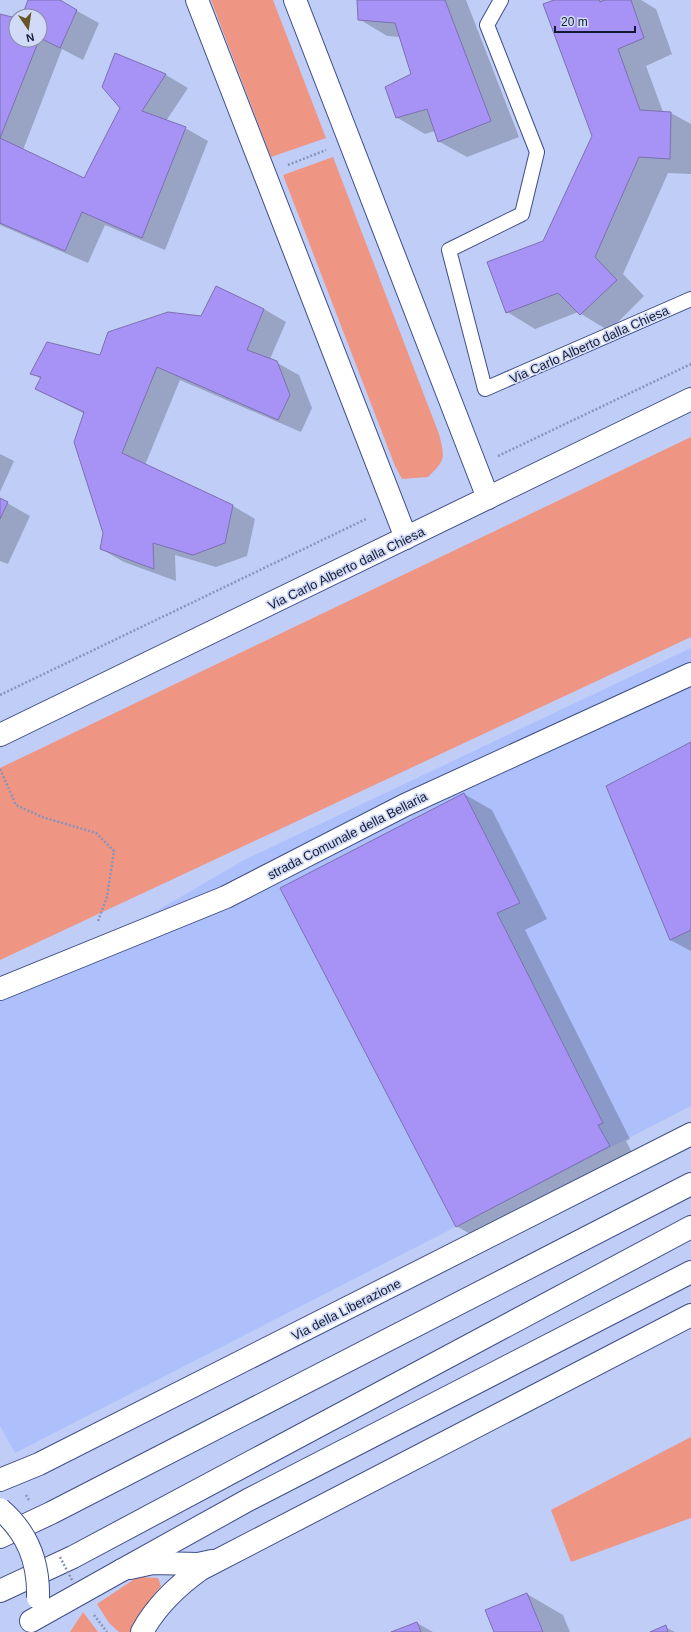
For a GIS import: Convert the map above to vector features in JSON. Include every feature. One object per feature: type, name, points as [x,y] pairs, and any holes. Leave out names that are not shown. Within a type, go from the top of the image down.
[{"type":"main road","points":[[197,0],[406,538]]},
{"type":"main road","points":[[295,0],[488,498]]},
{"type":"main road","name":"Via Carlo Alberto dalla Chiesa","points":[[0,735],[691,399]]},
{"type":"main road","name":"strada Comunale della Bellaria","points":[[0,990],[226,897],[405,805],[691,674]]},
{"type":"main road","name":"Via della Liberazione","points":[[0,1480],[26,1471],[691,1134]]},
{"type":"main road","points":[[0,1537],[51,1513],[691,1184]]},
{"type":"main road","points":[[0,1591],[80,1553],[691,1227]]},
{"type":"main road","points":[[28,1628],[122,1570],[248,1500],[691,1272]]},
{"type":"main road","points":[[142,1632],[156,1609],[181,1584],[201,1569],[691,1315]]},
{"type":"main road","points":[[0,1509],[16,1525],[28,1545],[38,1573],[38,1603],[28,1628]]},
{"type":"main road","points":[[122,1570],[141,1564],[165,1562],[198,1564],[225,1557]]},
{"type":"lane","name":"Via Carlo Alberto dalla Chiesa","points":[[501,0],[487,25],[537,152],[522,214],[449,250],[485,389],[691,299]]},
{"type":"path","points":[[265,174],[350,141]]},
{"type":"path","points":[[495,458],[691,364]]},
{"type":"path","points":[[0,695],[366,520]]},
{"type":"path","points":[[0,770],[16,805],[42,817],[96,833],[114,852],[106,897],[87,954]]},
{"type":"path","points":[[90,1608],[107,1632]]},
{"type":"shaded area","points":[[211,0],[273,0],[326,138],[271,157]]},
{"type":"shaded area","points":[[333,157],[439,434],[443,453],[441,462],[428,477],[402,479],[395,466],[283,175]]},
{"type":"shaded area","points":[[691,437],[691,637],[0,960],[0,768]]},
{"type":"shaded area","points":[[691,648],[691,1106],[15,1453],[0,1426],[0,1002],[244,860]]},
{"type":"shaded area","points":[[691,1437],[691,1518],[571,1562],[551,1510]]},
{"type":"shaded area","points":[[140,1577],[158,1578],[161,1586],[143,1609],[131,1632],[119,1632],[109,1623],[97,1604]]},
{"type":"shaded area","points":[[83,1612],[98,1632],[70,1632]]},
{"type":"building","points":[[28,0],[60,0],[77,10],[60,48],[48,42],[48,8],[25,8]]},
{"type":"building","points":[[357,0],[445,0],[491,121],[438,142],[427,109],[396,118],[385,87],[411,74],[395,23],[358,20]]},
{"type":"building","points":[[554,0],[599,0],[600,2],[605,0],[631,0],[644,38],[618,49],[640,110],[671,112],[670,159],[639,157],[595,257],[617,280],[580,315],[558,293],[506,313],[487,262],[543,241],[592,136],[543,4]]},
{"type":"building","points":[[0,14],[8,16],[8,48],[36,48],[0,138]]},
{"type":"building","points":[[115,53],[166,74],[142,111],[186,127],[142,238],[82,212],[65,251],[0,223],[0,138],[84,178],[120,108],[102,87]]},
{"type":"building","points":[[216,286],[264,309],[247,350],[277,361],[290,395],[278,420],[157,367],[122,453],[233,505],[225,543],[193,555],[153,543],[154,569],[100,549],[103,533],[74,442],[84,412],[35,389],[41,377],[30,374],[47,342],[100,355],[108,332],[168,312],[201,316]]},
{"type":"building","points":[[0,498],[8,502],[0,519]]},
{"type":"building","points":[[691,742],[691,930],[670,940],[606,786]]},
{"type":"building","points":[[464,793],[520,903],[497,913],[603,1123],[598,1125],[610,1146],[456,1227],[280,888]]},
{"type":"building","points":[[527,1593],[543,1632],[494,1632],[485,1610]]},
{"type":"building","points":[[417,1622],[421,1632],[391,1632]]},
{"type":"building","points":[[666,1625],[668,1632],[650,1632]]}]
